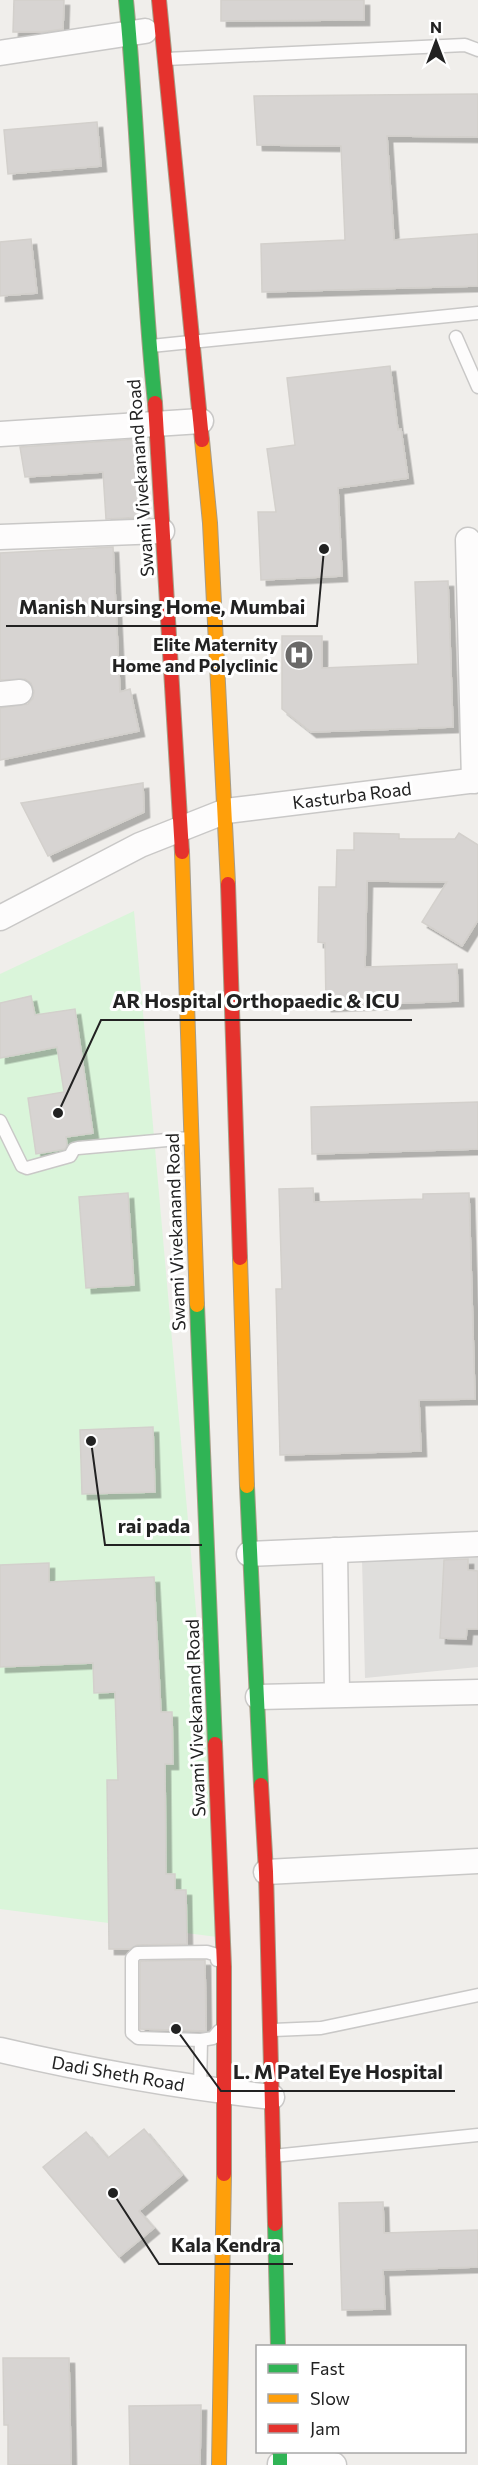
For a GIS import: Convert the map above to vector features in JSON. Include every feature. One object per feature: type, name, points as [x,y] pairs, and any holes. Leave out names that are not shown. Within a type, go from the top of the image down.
[{"type":"main road","name":"Swami Vivekanand Road","points":[[126,0],[129,32],[148,60],[193,341],[210,523],[226,811],[249,1554],[266,1872],[278,2345]]},
{"type":"main road","name":"Swami Vivekanand Road","points":[[159,0],[162,30],[148,60],[149,346],[157,424],[181,828],[190,1138],[221,1967],[225,2092],[219,2465]]},
{"type":"street","points":[[0,53],[129,32],[162,30]]},
{"type":"street","points":[[0,434],[201,421]]},
{"type":"street","points":[[0,537],[162,531]]},
{"type":"street","points":[[468,540],[476,781]]},
{"type":"street","name":"Kasturba Road","points":[[0,918],[140,845],[226,811],[476,781]]},
{"type":"street","points":[[249,1554],[478,1544]]},
{"type":"street","points":[[335,1550],[337,1693]]},
{"type":"street","points":[[258,1697],[337,1693],[478,1692]]},
{"type":"street","points":[[266,1872],[478,1861]]},
{"type":"street","name":"Dadi Sheth Road","points":[[0,2050],[94,2072],[200,2089],[272,2097]]},
{"type":"street","points":[[280,2465],[334,2465]]},
{"type":"lane","points":[[148,60],[465,45],[478,50]]},
{"type":"lane","points":[[149,346],[478,313]]},
{"type":"lane","points":[[456,337],[478,387]]},
{"type":"lane","points":[[0,1121],[22,1166],[27,1168],[70,1156],[74,1149],[78,1148],[190,1138]]},
{"type":"lane","points":[[207,1952],[216,1954],[221,1967],[219,2034],[213,2038],[201,2040],[138,2038],[132,2033],[132,1958],[137,1953],[207,1952]]},
{"type":"lane","points":[[270,2030],[321,2028],[478,1995]]},
{"type":"lane","points":[[200,2089],[201,2040]]},
{"type":"lane","points":[[273,2156],[478,2134]]},
{"type":"shaded area","points":[[478,1555],[478,1667],[365,1678],[362,1560]]},
{"type":"green space","points":[[134,911],[225,1938],[0,1909],[0,974]]},
{"type":"building","points":[[14,0],[64,0],[63,29],[13,32]]},
{"type":"building","points":[[221,0],[364,0],[364,20],[221,21]]},
{"type":"building","points":[[478,94],[478,137],[387,136],[394,240],[478,234],[478,286],[262,292],[261,244],[345,240],[341,146],[257,145],[254,96]]},
{"type":"building","points":[[97,122],[101,166],[8,174],[4,130]]},
{"type":"building","points":[[31,239],[37,293],[0,296],[0,242]]},
{"type":"building","points":[[390,366],[398,430],[401,429],[408,478],[338,488],[342,576],[261,580],[258,512],[276,512],[267,449],[295,445],[287,378]]},
{"type":"building","points":[[139,439],[144,517],[106,519],[103,472],[25,477],[20,447]]},
{"type":"building","points":[[113,547],[120,692],[130,689],[139,731],[0,760],[0,708],[28,704],[33,698],[34,691],[31,683],[25,679],[0,680],[0,553]]},
{"type":"building","points":[[448,581],[453,727],[311,732],[282,709],[282,636],[322,636],[322,668],[418,664],[415,582]]},
{"type":"building","points":[[143,783],[144,812],[48,856],[21,803]]},
{"type":"building","points":[[354,833],[399,834],[399,839],[455,839],[459,833],[478,845],[478,920],[462,946],[422,922],[447,882],[367,881],[365,967],[457,964],[458,1001],[326,1006],[325,943],[318,942],[319,887],[336,887],[337,850],[354,850]]},
{"type":"building","points":[[31,996],[35,1015],[75,1009],[93,1133],[66,1137],[65,1149],[36,1154],[28,1098],[64,1092],[57,1047],[0,1058],[0,1003]]},
{"type":"building","points":[[478,1102],[478,1149],[312,1154],[311,1107]]},
{"type":"building","points":[[313,1188],[314,1202],[423,1199],[423,1194],[469,1193],[475,1399],[419,1400],[421,1451],[280,1455],[276,1289],[282,1289],[279,1189]]},
{"type":"building","points":[[128,1193],[134,1285],[86,1288],[79,1197]]},
{"type":"building","points":[[153,1427],[155,1492],[82,1494],[80,1430]]},
{"type":"building","points":[[468,1559],[468,1570],[478,1571],[478,1629],[467,1629],[466,1639],[440,1638],[444,1560]]},
{"type":"building","points":[[49,1563],[49,1582],[154,1577],[161,1712],[172,1712],[173,1764],[165,1764],[166,1874],[175,1874],[175,1890],[186,1890],[187,1944],[137,1945],[130,1949],[109,1949],[107,1780],[118,1780],[115,1692],[94,1693],[93,1663],[0,1667],[0,1565]]},
{"type":"building","points":[[205,1960],[206,2031],[140,2029],[140,1961]]},
{"type":"building","points":[[144,2129],[182,2175],[139,2211],[154,2228],[119,2257],[43,2167],[86,2132],[108,2158]]},
{"type":"building","points":[[383,2202],[384,2233],[478,2230],[478,2267],[383,2270],[385,2309],[342,2310],[339,2203]]},
{"type":"building","points":[[3,2358],[69,2358],[71,2465],[8,2465],[8,2425],[4,2425]]},
{"type":"building","points":[[201,2405],[200,2465],[130,2465],[129,2406]]},
{"type":"traffic: fast","points":[[126,0],[155,403]]},
{"type":"traffic: fast","points":[[197,1305],[215,1744]]},
{"type":"traffic: fast","points":[[247,1486],[261,1785]]},
{"type":"traffic: fast","points":[[275,2224],[278,2345]]},
{"type":"traffic: fast","points":[[280,2453],[280,2465]]},
{"type":"traffic: slow","points":[[202,440],[210,523],[228,884]]},
{"type":"traffic: slow","points":[[182,852],[197,1305]]},
{"type":"traffic: slow","points":[[240,1258],[247,1486]]},
{"type":"traffic: slow","points":[[219,2465],[224,2174]]},
{"type":"traffic: jam","points":[[159,0],[202,440]]},
{"type":"traffic: jam","points":[[155,403],[182,852]]},
{"type":"traffic: jam","points":[[228,884],[240,1258]]},
{"type":"traffic: jam","points":[[215,1744],[224,1967],[224,2174]]},
{"type":"traffic: jam","points":[[261,1785],[266,1872],[275,2224]]},
{"type":"place","name":"Manish Nursing Home, Mumbai","points":[[324,549]]},
{"type":"place","name":"Elite Maternity Home and Polyclinic","points":[[299,655]]},
{"type":"place","name":"AR Hospital Orthopaedic & ICU","points":[[58,1113]]},
{"type":"place","name":"rai pada","points":[[91,1441]]},
{"type":"place","name":"L. M Patel Eye Hospital","points":[[176,2029]]},
{"type":"place","name":"Kala Kendra","points":[[113,2193]]}]
